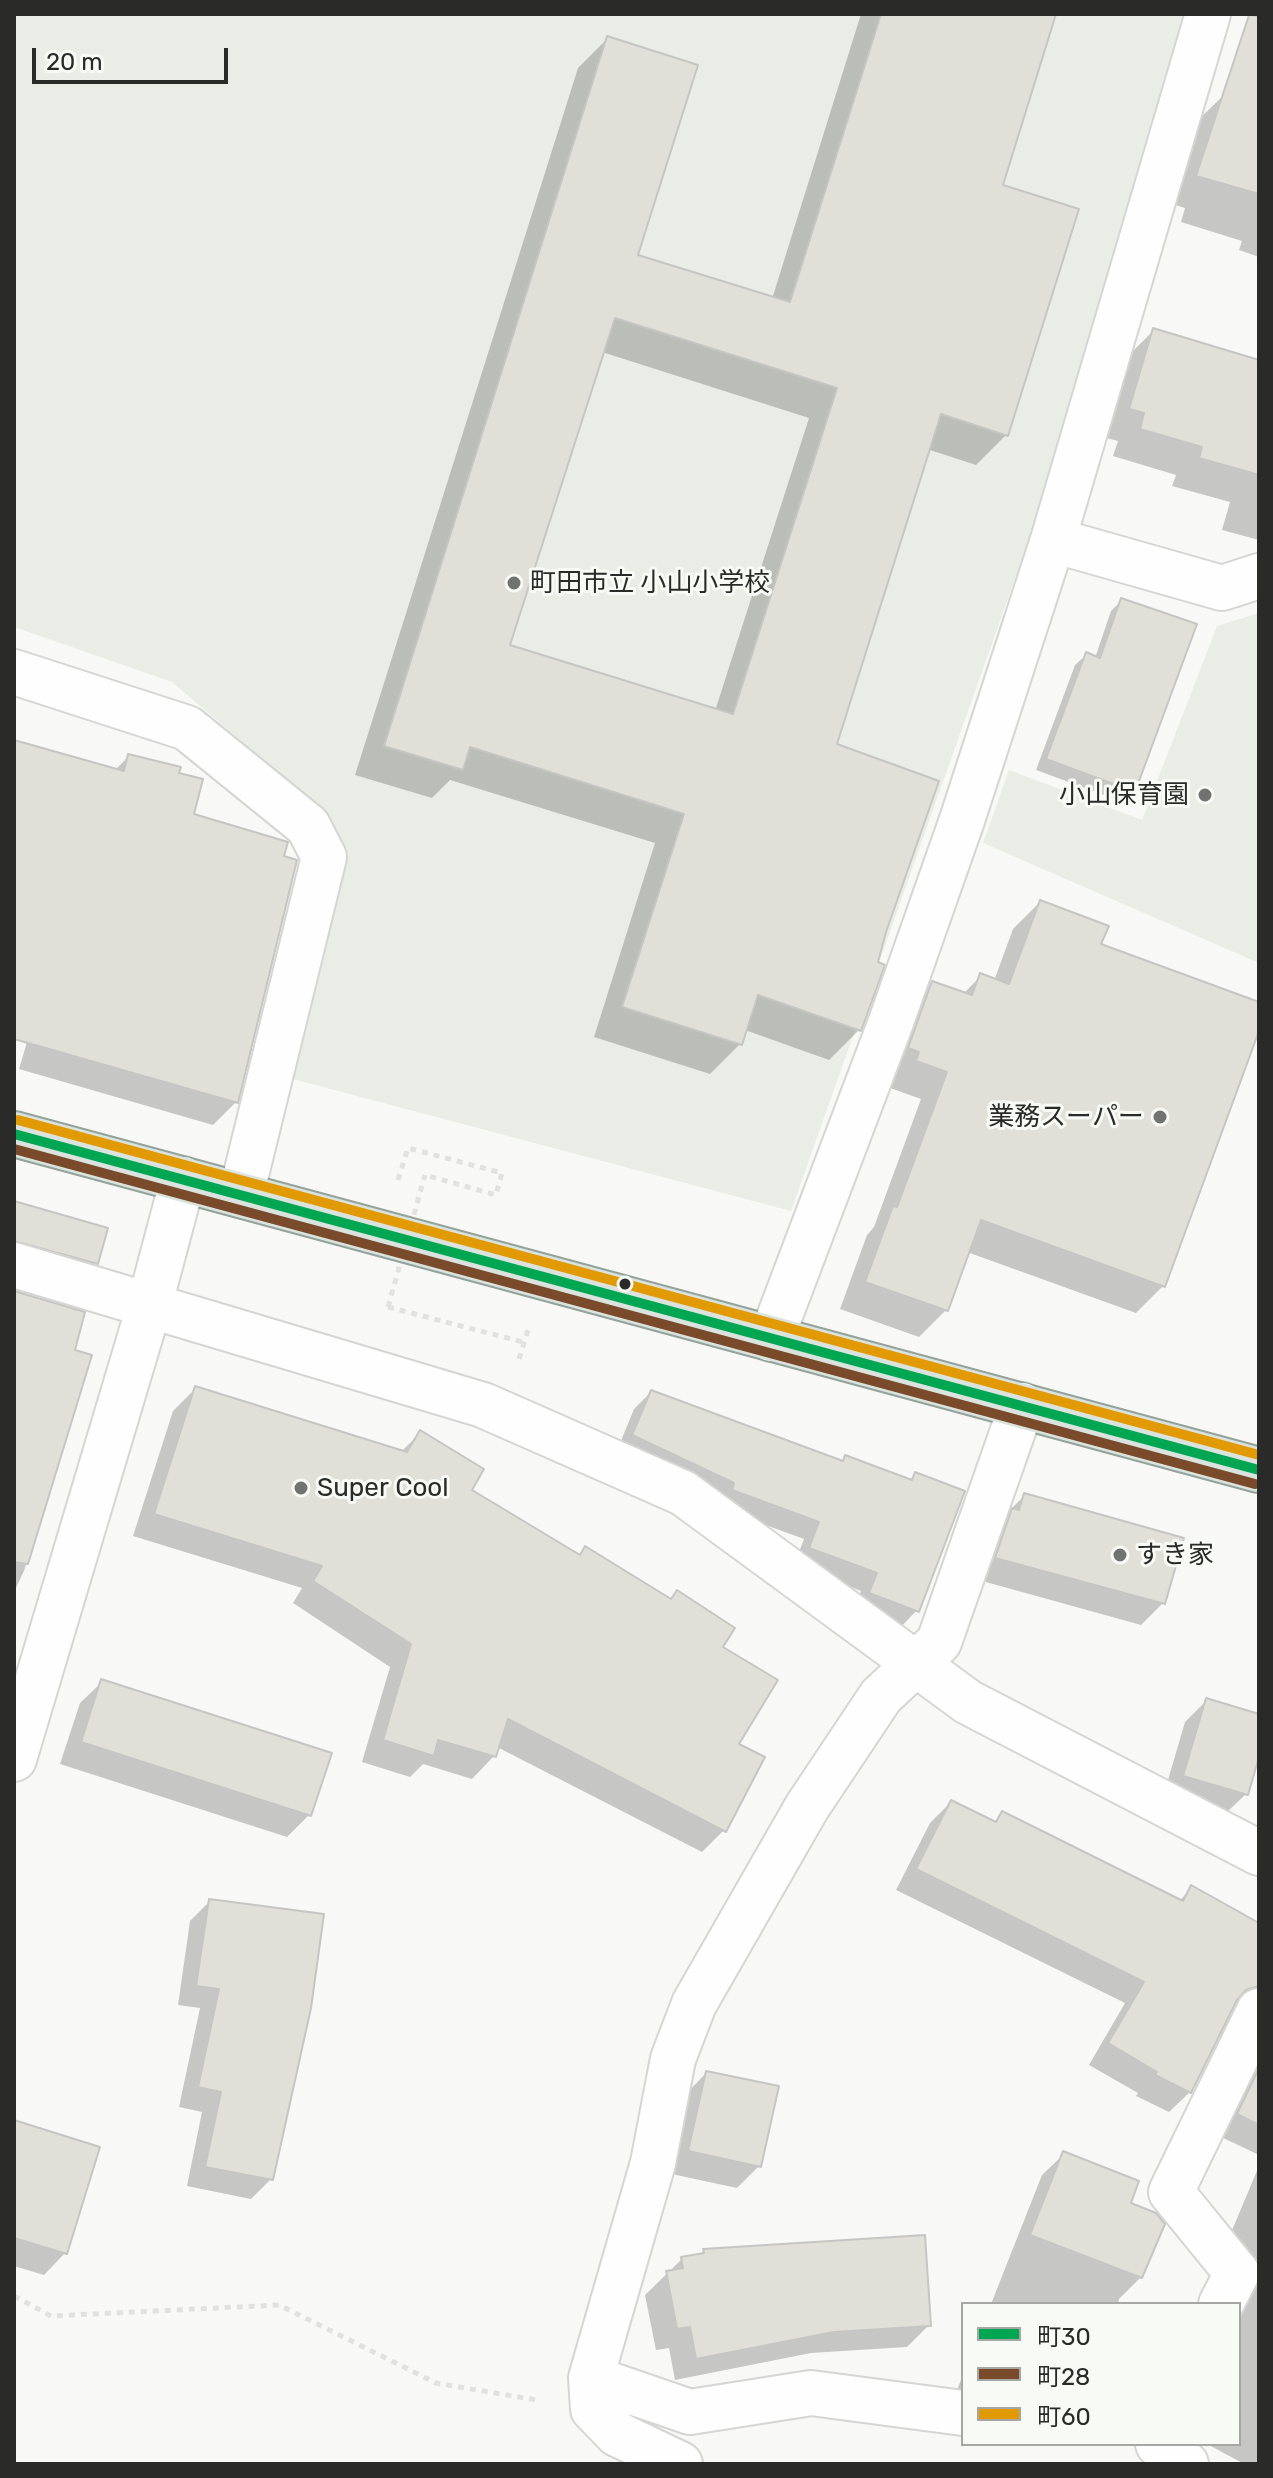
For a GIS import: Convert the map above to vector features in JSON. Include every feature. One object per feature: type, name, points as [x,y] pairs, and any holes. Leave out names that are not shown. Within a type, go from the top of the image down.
[{"type":"main road","points":[[14,1134],[1259,1470]]},
{"type":"street","points":[[771,1339],[891,1022],[957,835],[1053,540],[1208,14]]},
{"type":"street","points":[[1053,540],[1222,588],[1259,576]]},
{"type":"street","points":[[14,672],[187,728],[308,826],[324,857],[241,1195]]},
{"type":"street","points":[[14,1759],[149,1307],[183,1179]]},
{"type":"street","points":[[14,1265],[483,1405],[683,1493],[968,1702],[1259,1853]]},
{"type":"street","points":[[680,2464],[617,2434],[592,2394],[653,2163],[673,2059],[694,2004],[807,1807],[881,1696],[939,1642],[1022,1405]]},
{"type":"street","points":[[1222,2302],[1237,2273],[1171,2192],[1259,2011]]},
{"type":"street","points":[[592,2394],[690,2412],[811,2393],[961,2413]]},
{"type":"street","points":[[1161,2446],[1186,2464]]},
{"type":"path","points":[[398,1180],[408,1148],[502,1173],[496,1195],[425,1175],[388,1307],[523,1342]]},
{"type":"path","points":[[517,1364],[529,1326]]},
{"type":"path","points":[[14,2296],[51,2316],[279,2305],[436,2383],[592,2394]]},
{"type":"shaded area","name":"町田市立 小山小学校","points":[[14,14],[1184,14],[1029,539],[791,1211],[289,1078],[322,810],[172,682],[14,627]]},
{"type":"shaded area","name":"小山保育園","points":[[1259,613],[1259,963],[983,843],[1009,770],[1142,820],[1217,626]]},
{"type":"building","points":[[881,14],[1056,14],[1003,185],[1079,209],[1008,436],[941,414],[837,744],[939,781],[886,932],[878,962],[885,965],[861,1031],[758,995],[742,1045],[622,1007],[684,814],[470,747],[463,770],[384,746],[607,36],[698,65],[638,255],[790,302]],"holes":[[[615,318],[837,388],[733,714],[510,645]]]},
{"type":"building","points":[[1249,15],[1259,16],[1259,194],[1196,176]]},
{"type":"building","points":[[1153,328],[1259,360],[1259,475],[1199,458],[1202,447],[1140,429],[1144,413],[1129,409]]},
{"type":"building","points":[[1121,598],[1197,624],[1135,792],[1046,759],[1086,652],[1100,658]]},
{"type":"building","points":[[14,740],[124,771],[128,754],[181,767],[179,773],[203,779],[194,814],[288,842],[284,856],[297,860],[238,1103],[14,1039]]},
{"type":"building","points":[[1040,900],[1109,926],[1101,944],[1259,1002],[1259,1031],[1165,1287],[981,1220],[948,1311],[865,1282],[893,1206],[897,1207],[947,1072],[916,1061],[919,1052],[908,1048],[932,981],[972,995],[980,973],[1009,984]]},
{"type":"building","points":[[14,1201],[108,1228],[98,1264],[14,1241]]},
{"type":"building","points":[[14,1291],[85,1312],[75,1350],[92,1355],[28,1564],[14,1562]]},
{"type":"building","points":[[195,1386],[407,1452],[420,1430],[484,1469],[472,1490],[580,1555],[585,1546],[671,1599],[677,1590],[735,1628],[723,1647],[778,1680],[739,1744],[765,1757],[726,1832],[508,1719],[496,1757],[438,1740],[434,1756],[383,1740],[411,1644],[313,1581],[322,1566],[154,1514]]},
{"type":"building","points":[[651,1390],[843,1461],[845,1455],[912,1480],[915,1472],[965,1491],[919,1612],[869,1593],[877,1573],[809,1548],[819,1522],[732,1490],[734,1483],[632,1435]]},
{"type":"building","points":[[1024,1493],[1184,1538],[1165,1604],[995,1558],[1012,1508],[1019,1510]]},
{"type":"building","points":[[101,1679],[332,1753],[311,1816],[81,1742]]},
{"type":"building","points":[[1206,1698],[1259,1714],[1259,1757],[1248,1795],[1183,1776]]},
{"type":"building","points":[[951,1800],[996,1822],[1002,1811],[1183,1901],[1191,1885],[1259,1923],[1259,1986],[1246,1990],[1237,2000],[1191,2093],[1155,2075],[1157,2072],[1108,2043],[1144,1982],[916,1869]]},
{"type":"building","points":[[209,1899],[324,1914],[311,2008],[273,2180],[205,2167],[221,2092],[198,2087],[219,1989],[196,1986]]},
{"type":"building","points":[[1259,2068],[1259,2125],[1237,2114]]},
{"type":"building","points":[[706,2071],[779,2086],[761,2167],[688,2151]]},
{"type":"building","points":[[14,2120],[100,2147],[67,2254],[14,2238]]},
{"type":"building","points":[[1063,2151],[1139,2181],[1131,2203],[1156,2213],[1165,2224],[1142,2278],[1030,2235]]},
{"type":"building","points":[[925,2235],[931,2326],[834,2332],[696,2359],[690,2327],[677,2329],[666,2271],[683,2268],[681,2257],[704,2253],[703,2249]]},
{"type":"transit line","name":"町60","points":[[18,1120],[1259,1455]]},
{"type":"transit line","name":"町30","points":[[14,1134],[1259,1470]]},
{"type":"transit line","name":"町28","points":[[14,1149],[1255,1484]]},
{"type":"place","name":"町田市立 小山小学校","points":[[514,583]]},
{"type":"place","name":"小山保育園","points":[[1205,795]]},
{"type":"place","name":"業務スーパー","points":[[1160,1117]]},
{"type":"place","name":"Super Cool","points":[[301,1488]]},
{"type":"place","name":"すき家","points":[[1120,1555]]}]
